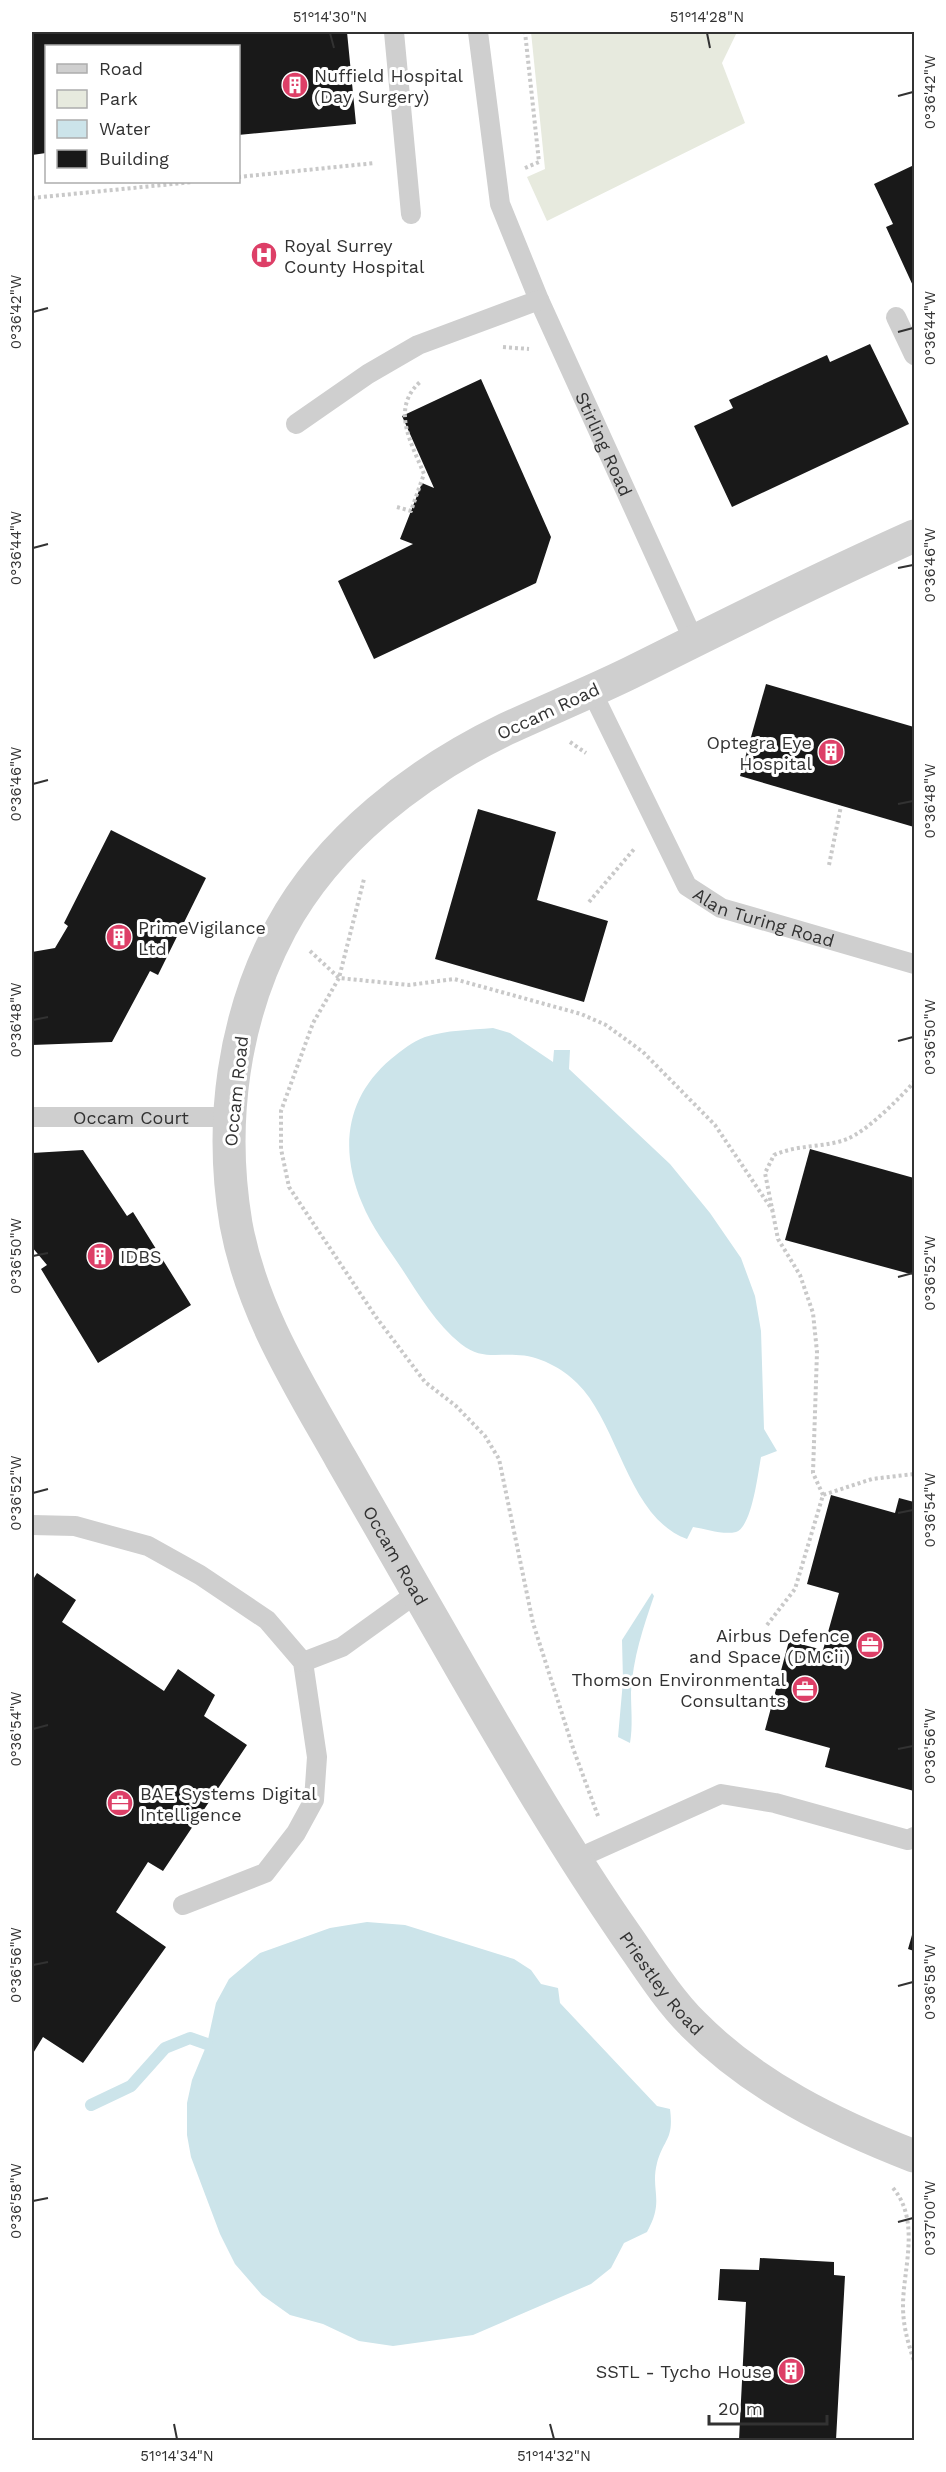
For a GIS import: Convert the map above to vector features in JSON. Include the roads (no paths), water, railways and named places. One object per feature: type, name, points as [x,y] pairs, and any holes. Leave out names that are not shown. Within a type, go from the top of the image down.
[{"type":"street","name":"Occam Road","points":[[574,1860],[417,1593],[273,1338],[251,1286],[231,1186],[229,1117],[236,1056],[250,997],[282,928],[306,890],[349,838],[430,772],[503,731],[592,692],[798,588],[915,536]]},
{"type":"street","name":"Priestley Road","points":[[574,1860],[651,1971],[690,2022],[737,2063],[795,2101],[855,2133],[915,2156]]},
{"type":"lane","points":[[394,32],[411,214]]},
{"type":"lane","name":"Stirling Road","points":[[478,32],[500,204],[539,300],[694,641]]},
{"type":"lane","points":[[296,424],[368,374],[418,345],[539,300]]},
{"type":"lane","points":[[896,317],[915,355]]},
{"type":"lane","name":"Alan Turing Road","points":[[592,692],[687,886],[721,909],[915,964]]},
{"type":"lane","name":"Occam Court","points":[[32,1118],[229,1117]]},
{"type":"lane","points":[[32,1525],[75,1526],[148,1546],[200,1575],[267,1620],[303,1662],[317,1757],[314,1800],[296,1833],[265,1874],[183,1905]]},
{"type":"lane","points":[[303,1662],[342,1647],[417,1593]]},
{"type":"lane","points":[[574,1860],[720,1794],[775,1803],[908,1840],[915,1837]]},
{"type":"water","points":[[493,1028],[510,1033],[553,1062],[554,1050],[570,1050],[569,1069],[670,1164],[710,1213],[741,1258],[755,1296],[761,1331],[764,1429],[777,1451],[761,1457],[750,1510],[742,1528],[736,1532],[720,1532],[693,1527],[687,1539],[667,1528],[651,1512],[637,1491],[604,1422],[577,1383],[564,1372],[533,1357],[481,1354],[461,1344],[428,1309],[366,1212],[350,1163],[349,1144],[356,1107],[364,1090],[391,1059],[420,1039],[450,1032]]},
{"type":"water","points":[[652,1593],[654,1596],[642,1631],[634,1667],[630,1743],[618,1737],[623,1681],[622,1640]]},
{"type":"water","points":[[367,1922],[405,1925],[514,1959],[531,1970],[541,1984],[558,1988],[560,2003],[657,2106],[670,2109],[671,2127],[657,2163],[655,2212],[647,2232],[624,2243],[611,2268],[591,2284],[473,2335],[393,2346],[359,2341],[323,2324],[290,2315],[262,2295],[235,2264],[220,2234],[191,2157],[187,2135],[187,2103],[192,2080],[207,2044],[216,2003],[229,1979],[260,1953],[330,1928]]},
{"type":"waterway","points":[[91,2105],[131,2086],[165,2048],[190,2038],[207,2044]]},
{"type":"place","name":"Nuffield Hospital (Day Surgery)","points":[[295,85]]},
{"type":"place","name":"Royal Surrey County Hospital","points":[[264,255]]},
{"type":"place","name":"Optegra Eye Hospital","points":[[831,752]]},
{"type":"place","name":"PrimeVigilance Ltd","points":[[119,937]]},
{"type":"place","name":"IDBS","points":[[100,1256]]},
{"type":"place","name":"Airbus Defence and Space (DMCii)","points":[[870,1645]]},
{"type":"place","name":"Thomson Environmental Consultants","points":[[805,1689]]},
{"type":"place","name":"BAE Systems Digital Intelligence","points":[[120,1803]]},
{"type":"place","name":"SSTL - Tycho House","points":[[791,2371]]}]
